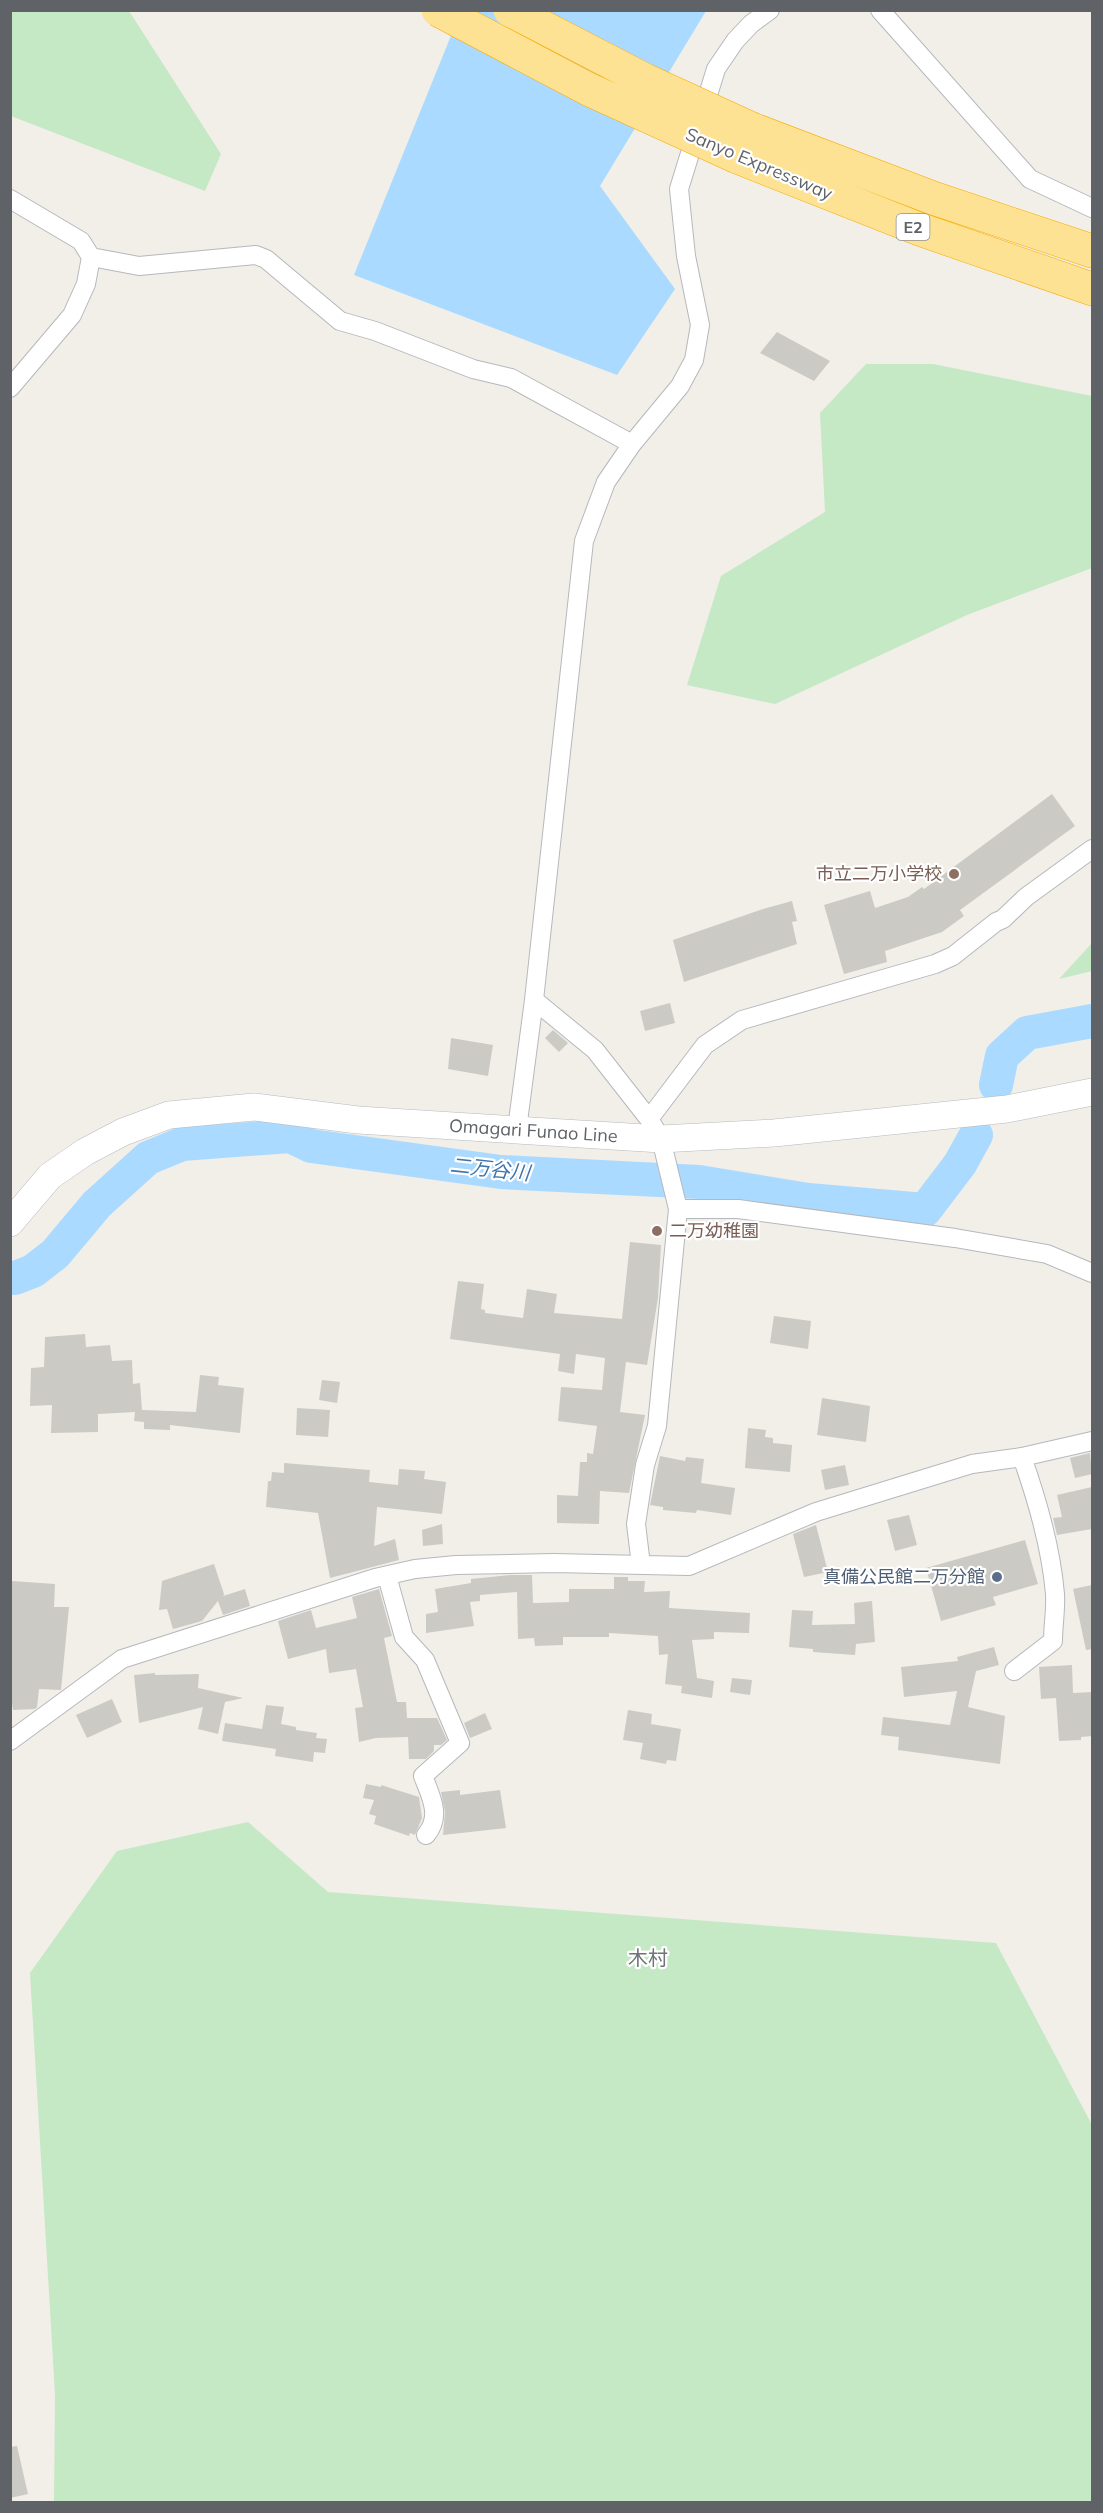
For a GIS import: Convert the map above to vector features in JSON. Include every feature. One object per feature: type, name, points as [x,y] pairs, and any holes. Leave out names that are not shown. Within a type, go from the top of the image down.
[{"type":"highway","name":"Sanyo Expressway","points":[[438,10],[588,89],[737,157],[919,229],[1092,289]]},
{"type":"highway","name":"Sanyo Expressway","points":[[510,10],[645,80],[752,129],[933,198],[1092,251]]},
{"type":"main road","name":"Omagari Funao Line","points":[[10,1223],[50,1176],[85,1152],[123,1132],[169,1115],[254,1107],[358,1120],[517,1129],[655,1129],[774,1133],[984,1111],[1092,1092]]},
{"type":"street","points":[[517,1129],[534,1000],[584,541],[606,482],[632,444],[680,386],[694,360],[700,325],[686,256],[679,189],[716,69],[735,41],[751,24],[770,10]]},
{"type":"street","points":[[880,10],[1030,179],[1092,208]]},
{"type":"street","points":[[10,200],[81,241],[91,257],[86,284],[72,315],[10,388]]},
{"type":"street","points":[[91,257],[139,266],[256,255],[266,259],[340,321],[375,331],[473,369],[511,378],[632,444]]},
{"type":"street","points":[[655,1129],[705,1045],[742,1020],[935,964],[953,956],[1003,919],[1026,897],[1092,849]]},
{"type":"street","points":[[534,1000],[595,1050],[655,1129],[678,1209],[657,1426],[645,1465],[636,1524],[641,1565]]},
{"type":"street","points":[[678,1209],[738,1209],[955,1238],[1047,1254],[1092,1273]]},
{"type":"street","points":[[10,1741],[122,1659],[387,1575],[415,1569],[456,1565],[689,1566],[816,1512],[972,1464],[1022,1457],[1092,1441]]},
{"type":"street","points":[[1014,1671],[1053,1641],[1055,1596],[1049,1550],[1034,1491],[1022,1457]]},
{"type":"street","points":[[387,1575],[404,1637],[425,1660],[460,1743],[423,1776],[435,1809],[434,1826],[426,1835]]},
{"type":"green space","points":[[10,11],[129,11],[221,154],[205,191],[11,116]]},
{"type":"green space","points":[[866,364],[933,364],[1092,396],[1092,568],[967,615],[775,704],[687,685],[721,576],[825,512],[820,413]]},
{"type":"green space","points":[[1092,943],[1092,971],[1059,979]]},
{"type":"green space","points":[[248,1822],[328,1892],[996,1943],[1092,2125],[1092,2502],[54,2502],[55,2394],[30,1973],[117,1851]]},
{"type":"water","points":[[461,11],[706,11],[600,186],[675,289],[617,375],[354,275]]},
{"type":"building","points":[[777,332],[830,361],[814,381],[760,353]]},
{"type":"building","points":[[1052,794],[1075,826],[960,910],[964,916],[942,932],[885,951],[887,962],[844,974],[824,905],[870,891],[875,908],[908,897],[922,887],[924,889]]},
{"type":"building","points":[[792,901],[797,921],[792,922],[797,944],[684,982],[673,940]]},
{"type":"building","points":[[670,1003],[675,1023],[645,1031],[640,1011]]},
{"type":"building","points":[[553,1030],[568,1043],[559,1052],[545,1038]]},
{"type":"building","points":[[451,1038],[493,1045],[488,1076],[448,1069]]},
{"type":"building","points":[[630,1242],[661,1245],[658,1298],[647,1365],[626,1362],[620,1412],[645,1415],[629,1493],[600,1491],[599,1524],[557,1523],[557,1495],[578,1496],[580,1462],[587,1462],[587,1453],[593,1454],[597,1426],[558,1421],[561,1387],[602,1390],[605,1358],[576,1354],[574,1374],[558,1371],[560,1354],[450,1339],[458,1281],[484,1284],[481,1309],[485,1310],[485,1313],[523,1318],[527,1289],[557,1294],[554,1313],[622,1319]]},
{"type":"building","points":[[774,1316],[811,1321],[808,1349],[770,1343]]},
{"type":"building","points":[[85,1334],[86,1347],[110,1345],[112,1361],[132,1360],[133,1384],[140,1383],[142,1410],[196,1412],[200,1375],[219,1377],[218,1385],[244,1388],[240,1433],[170,1425],[170,1430],[144,1429],[144,1422],[134,1421],[135,1412],[98,1414],[98,1432],[51,1433],[52,1405],[30,1406],[31,1368],[44,1367],[45,1337]]},
{"type":"building","points":[[322,1380],[340,1382],[337,1403],[319,1400]]},
{"type":"building","points":[[822,1398],[870,1406],[866,1442],[817,1435]]},
{"type":"building","points":[[297,1408],[330,1410],[328,1437],[296,1435]]},
{"type":"building","points":[[748,1428],[766,1430],[765,1437],[773,1438],[773,1443],[792,1445],[790,1472],[745,1468]]},
{"type":"building","points":[[1090,1453],[1092,1474],[1075,1478],[1070,1458]]},
{"type":"building","points":[[660,1456],[685,1461],[686,1457],[704,1459],[701,1483],[735,1488],[731,1515],[697,1510],[696,1513],[663,1510],[663,1507],[650,1505]]},
{"type":"building","points":[[284,1463],[370,1470],[369,1482],[398,1485],[399,1469],[425,1471],[424,1479],[446,1482],[442,1514],[377,1507],[374,1546],[395,1539],[399,1560],[330,1578],[318,1513],[266,1507],[268,1481],[271,1481],[272,1472],[284,1473]]},
{"type":"building","points":[[845,1465],[849,1485],[825,1490],[821,1470]]},
{"type":"building","points":[[1092,1487],[1092,1529],[1057,1535],[1053,1518],[1062,1517],[1057,1495]]},
{"type":"building","points":[[909,1515],[917,1545],[895,1551],[887,1520]]},
{"type":"building","points":[[442,1524],[443,1544],[423,1546],[422,1530]]},
{"type":"building","points":[[816,1525],[828,1572],[804,1577],[793,1534]]},
{"type":"building","points":[[1025,1540],[1038,1584],[993,1597],[996,1605],[941,1621],[926,1568]]},
{"type":"building","points":[[214,1564],[223,1596],[245,1589],[250,1606],[223,1615],[218,1601],[202,1621],[173,1629],[167,1609],[159,1610],[162,1581]]},
{"type":"building","points":[[532,1575],[533,1603],[569,1602],[569,1589],[614,1589],[614,1577],[628,1577],[628,1581],[645,1581],[644,1592],[670,1591],[669,1608],[750,1613],[749,1633],[714,1632],[714,1639],[692,1640],[697,1678],[714,1681],[712,1698],[681,1693],[682,1686],[665,1684],[668,1654],[659,1655],[658,1636],[609,1633],[609,1637],[563,1637],[563,1645],[535,1646],[534,1638],[518,1639],[517,1592],[480,1595],[480,1601],[470,1602],[474,1626],[426,1633],[426,1614],[438,1612],[435,1589],[471,1583],[471,1579]]},
{"type":"building","points":[[12,1581],[55,1584],[54,1607],[69,1607],[61,1690],[39,1689],[35,1709],[13,1710],[10,1690]]},
{"type":"building","points":[[1092,1585],[1092,1649],[1086,1650],[1073,1589]]},
{"type":"building","points":[[379,1589],[392,1636],[384,1638],[397,1702],[406,1702],[407,1718],[437,1718],[447,1740],[441,1745],[434,1745],[434,1751],[426,1759],[409,1759],[408,1737],[376,1738],[359,1742],[355,1708],[363,1707],[356,1669],[329,1673],[326,1649],[288,1659],[278,1621],[311,1610],[316,1628],[357,1618],[352,1597]]},
{"type":"building","points":[[872,1601],[875,1642],[856,1644],[855,1655],[813,1652],[813,1649],[789,1647],[792,1610],[813,1611],[812,1625],[855,1624],[854,1603]]},
{"type":"building","points":[[994,1647],[999,1665],[976,1671],[968,1707],[1005,1716],[1000,1764],[898,1750],[899,1737],[881,1735],[883,1717],[950,1725],[957,1691],[904,1697],[901,1667],[958,1661],[957,1657]]},
{"type":"building","points":[[1072,1665],[1073,1693],[1092,1692],[1092,1736],[1081,1737],[1081,1740],[1059,1741],[1056,1698],[1041,1699],[1039,1667]]},
{"type":"building","points":[[155,1673],[155,1675],[199,1674],[198,1688],[243,1698],[225,1702],[218,1734],[198,1729],[203,1707],[139,1723],[134,1675]]},
{"type":"building","points":[[732,1678],[752,1680],[750,1695],[730,1692]]},
{"type":"building","points":[[112,1699],[122,1722],[87,1738],[76,1715]]},
{"type":"building","points":[[266,1705],[284,1707],[281,1724],[296,1727],[296,1730],[317,1733],[316,1738],[327,1739],[325,1753],[314,1752],[313,1762],[275,1756],[276,1749],[222,1741],[225,1723],[262,1729]]},
{"type":"building","points":[[628,1710],[652,1714],[651,1724],[681,1729],[676,1761],[667,1760],[666,1764],[640,1759],[643,1743],[623,1740]]},
{"type":"building","points":[[485,1713],[492,1729],[470,1738],[464,1723]]},
{"type":"building","points":[[366,1784],[381,1787],[381,1785],[419,1797],[422,1818],[415,1835],[410,1833],[409,1836],[374,1824],[376,1816],[369,1814],[374,1800],[363,1798]]},
{"type":"building","points":[[460,1790],[460,1795],[500,1790],[506,1828],[443,1835],[445,1812],[441,1792]]},
{"type":"building","points":[[17,2446],[28,2494],[10,2498],[10,2447]]},
{"type":"waterway","name":"二万谷川","points":[[996,1085],[1002,1056],[1027,1033],[1092,1021]]},
{"type":"waterway","name":"二万谷川","points":[[15,1278],[33,1271],[55,1254],[97,1204],[148,1158],[182,1144],[290,1136],[311,1146],[501,1172],[699,1182],[808,1200],[925,1210],[960,1164],[976,1135]]},
{"type":"place","name":"市立二万小学校","points":[[954,874]]},
{"type":"place","name":"二万幼稚園","points":[[657,1231]]},
{"type":"place","name":"真備公民館二万分館","points":[[997,1577]]},
{"type":"district","name":"木村","points":[[648,1958]]}]
